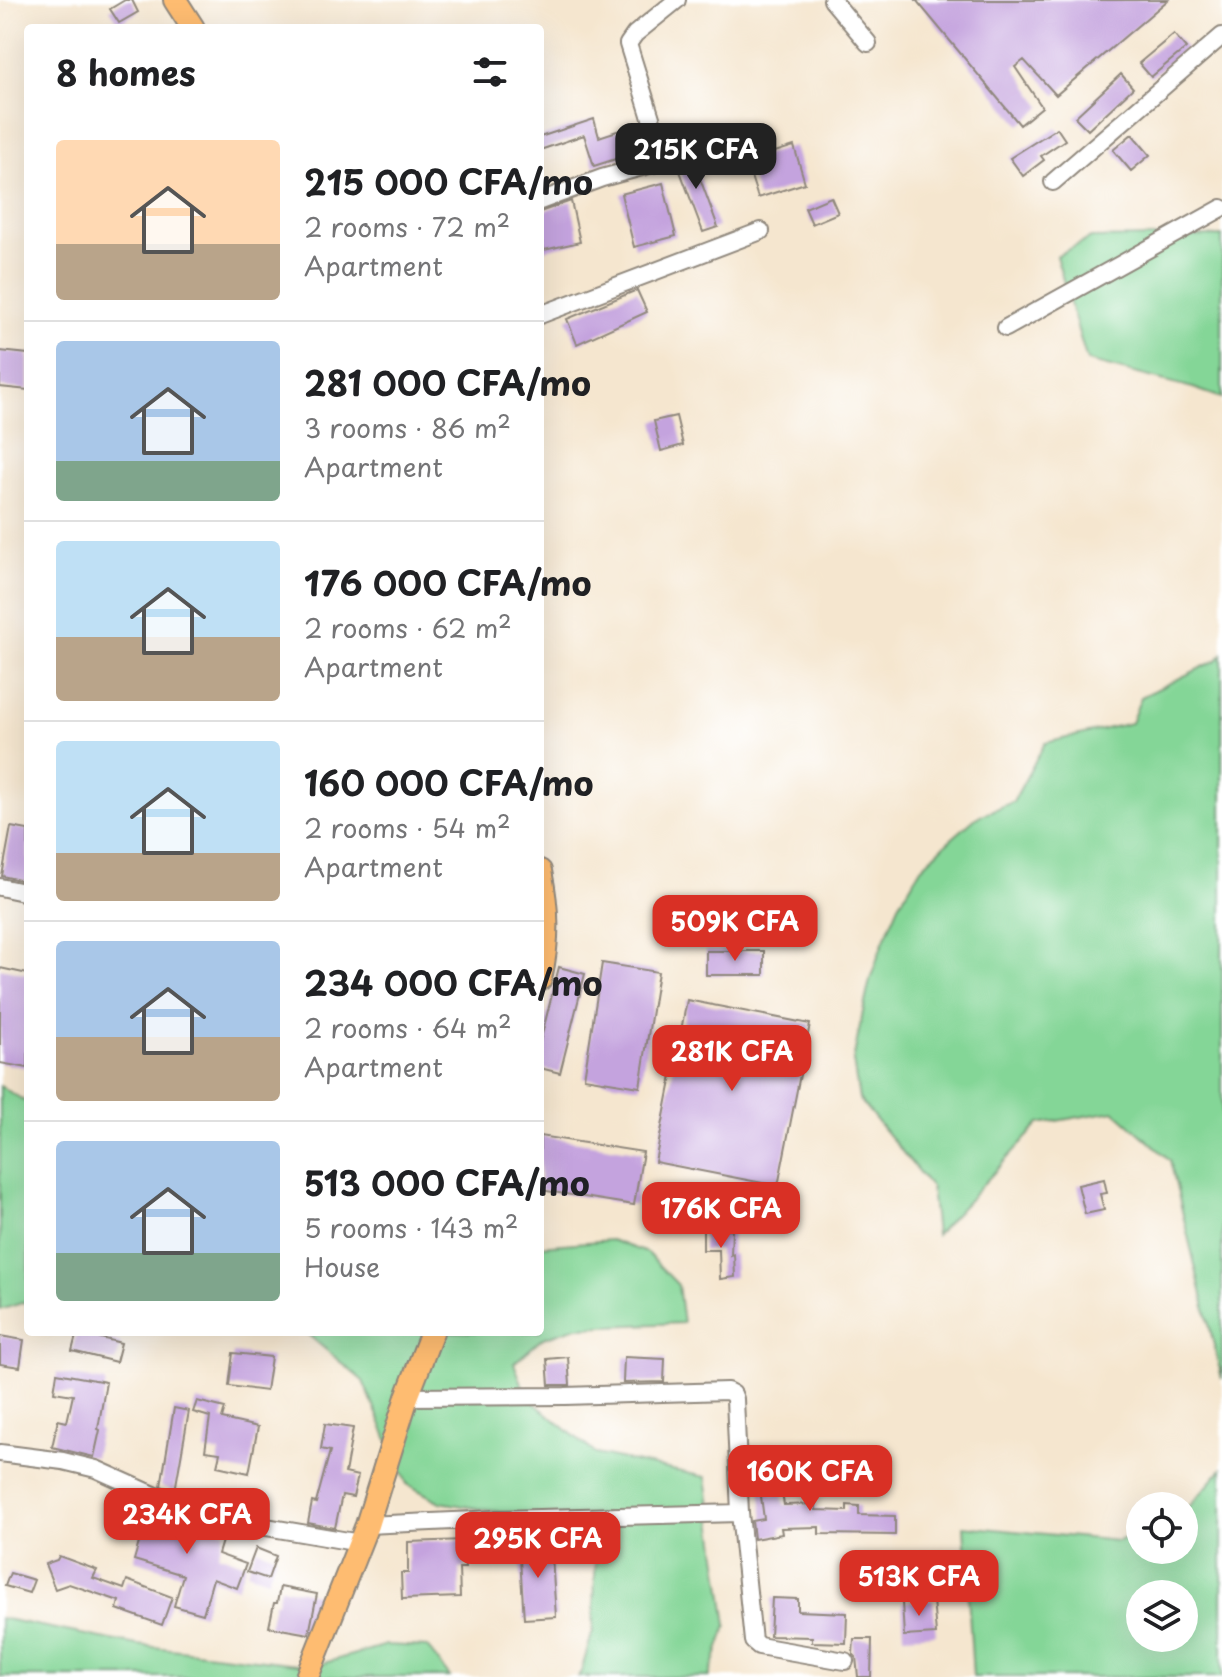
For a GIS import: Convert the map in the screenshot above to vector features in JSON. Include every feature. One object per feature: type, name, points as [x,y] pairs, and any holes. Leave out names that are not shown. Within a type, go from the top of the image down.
[{"type":"main road","points":[[175,0],[190,24]]},
{"type":"main road","points":[[544,890],[547,904],[544,960]]},
{"type":"main road","points":[[307,1677],[364,1534],[407,1397],[430,1336]]},
{"type":"street","points":[[544,200],[602,178],[656,163],[661,158],[628,44],[635,34],[677,0]]},
{"type":"street","points":[[832,0],[868,43]]},
{"type":"street","points":[[1053,182],[1222,36]]},
{"type":"street","points":[[1006,328],[1222,208]]},
{"type":"street","points":[[544,313],[761,231]]},
{"type":"street","points":[[0,887],[24,892]]},
{"type":"street","points":[[407,1397],[727,1391],[733,1394],[740,1513],[753,1641],[759,1646],[845,1661]]},
{"type":"street","points":[[0,1453],[63,1461],[96,1469],[163,1499],[237,1522],[364,1534],[496,1519],[740,1513]]},
{"type":"green space","points":[[1222,236],[1222,398],[1087,361],[1056,256],[1091,238]]},
{"type":"green space","points":[[1222,654],[1222,1379],[1170,1160],[1114,1111],[1039,1124],[936,1235],[931,1187],[859,1099],[853,1061],[870,980],[883,942],[899,905],[921,868],[977,817],[1013,802],[1045,743],[1131,723],[1141,697],[1217,660]]},
{"type":"green space","points":[[0,1086],[24,1101],[24,1302],[0,1310]]},
{"type":"green space","points":[[611,1240],[647,1253],[678,1285],[683,1323],[577,1327],[543,1338],[514,1363],[527,1397],[596,1454],[706,1477],[727,1625],[709,1677],[578,1677],[593,1631],[596,1550],[569,1524],[440,1502],[407,1484],[363,1381],[310,1336],[544,1336],[544,1246]]},
{"type":"green space","points":[[1222,1469],[1222,1677],[973,1677],[964,1526],[1118,1541],[1126,1537],[1126,1564],[1198,1564],[1198,1497]]},
{"type":"green space","points":[[0,1618],[137,1645],[314,1666],[386,1645],[427,1647],[450,1677],[0,1677]]},
{"type":"building","points":[[125,0],[132,0],[138,12],[119,23],[110,9]]},
{"type":"building","points":[[916,0],[1168,0],[1056,95],[1024,60],[1015,67],[1042,107],[1020,125]]},
{"type":"building","points":[[1174,34],[1186,48],[1151,77],[1139,63]]},
{"type":"building","points":[[1121,74],[1133,88],[1088,130],[1075,117]]},
{"type":"building","points":[[594,119],[599,137],[620,130],[628,155],[594,166],[584,135],[544,149],[544,136]]},
{"type":"building","points":[[1057,128],[1065,140],[1041,156],[1044,160],[1023,176],[1010,158]]},
{"type":"building","points":[[1132,134],[1150,155],[1131,171],[1113,150]]},
{"type":"building","points":[[794,146],[805,183],[758,198],[746,161]]},
{"type":"building","points":[[689,149],[718,227],[703,232],[674,155]]},
{"type":"building","points":[[663,183],[676,236],[634,247],[621,194]]},
{"type":"building","points":[[831,197],[838,213],[812,224],[805,208]]},
{"type":"building","points":[[571,201],[580,242],[544,250],[544,211]]},
{"type":"building","points":[[637,290],[647,312],[577,344],[567,319]]},
{"type":"building","points":[[0,351],[24,354],[24,390],[0,387]]},
{"type":"building","points":[[676,416],[683,445],[661,451],[654,421]]},
{"type":"building","points":[[11,827],[24,829],[24,881],[2,876]]},
{"type":"building","points":[[706,951],[764,951],[764,975],[706,975]]},
{"type":"building","points":[[602,963],[658,972],[640,1087],[584,1078]]},
{"type":"building","points":[[559,967],[585,974],[560,1073],[544,1069],[544,1026]]},
{"type":"building","points":[[0,968],[24,973],[24,1067],[0,1063]]},
{"type":"building","points":[[687,1000],[810,1024],[778,1186],[655,1162]]},
{"type":"building","points":[[544,1137],[643,1152],[634,1205],[544,1191]]},
{"type":"building","points":[[1104,1179],[1107,1193],[1100,1194],[1104,1210],[1085,1214],[1078,1185]]},
{"type":"building","points":[[703,1229],[732,1229],[731,1255],[734,1254],[735,1277],[720,1279],[719,1250],[703,1250]]},
{"type":"building","points":[[0,1336],[24,1340],[20,1367],[0,1364]]},
{"type":"building","points":[[76,1336],[93,1336],[121,1343],[116,1362],[72,1351]]},
{"type":"building","points":[[233,1353],[271,1357],[266,1391],[229,1386]]},
{"type":"building","points":[[568,1357],[570,1385],[549,1385],[547,1359]]},
{"type":"building","points":[[624,1357],[665,1359],[664,1382],[623,1383]]},
{"type":"building","points":[[57,1373],[106,1382],[94,1457],[52,1447],[58,1420],[67,1422],[73,1395],[54,1392]]},
{"type":"building","points":[[197,1401],[225,1408],[222,1419],[258,1427],[249,1473],[217,1466],[220,1453],[205,1451],[210,1417],[193,1412]]},
{"type":"building","points":[[174,1408],[189,1411],[175,1491],[161,1486]]},
{"type":"building","points":[[325,1424],[353,1428],[345,1473],[358,1476],[353,1497],[342,1495],[335,1528],[308,1523],[330,1451],[321,1449]]},
{"type":"building","points":[[771,1460],[772,1495],[782,1493],[784,1505],[816,1504],[816,1510],[847,1511],[847,1505],[859,1506],[859,1515],[895,1516],[895,1535],[819,1534],[819,1527],[781,1528],[782,1534],[754,1539],[752,1521],[764,1519],[759,1481],[750,1482],[749,1461]]},
{"type":"building","points":[[149,1508],[225,1531],[218,1554],[246,1564],[237,1588],[213,1579],[203,1614],[174,1606],[183,1575],[134,1560]]},
{"type":"building","points":[[464,1540],[465,1568],[459,1568],[460,1597],[402,1599],[401,1573],[408,1573],[408,1542]]},
{"type":"building","points":[[551,1542],[556,1617],[524,1619],[519,1544]]},
{"type":"building","points":[[256,1548],[276,1556],[268,1579],[247,1572]]},
{"type":"building","points":[[59,1556],[97,1570],[93,1578],[124,1589],[127,1580],[172,1597],[162,1625],[117,1609],[119,1601],[69,1584],[55,1589],[45,1564],[57,1560]]},
{"type":"building","points":[[10,1573],[34,1580],[29,1593],[5,1586]]},
{"type":"building","points":[[280,1587],[317,1594],[309,1634],[269,1627]]},
{"type":"building","points":[[772,1598],[798,1599],[798,1611],[847,1613],[846,1643],[812,1642],[812,1637],[770,1636]]},
{"type":"building","points":[[933,1600],[936,1634],[904,1636],[902,1602]]},
{"type":"building","points":[[854,1639],[872,1639],[871,1677],[858,1677],[853,1654]]}]
